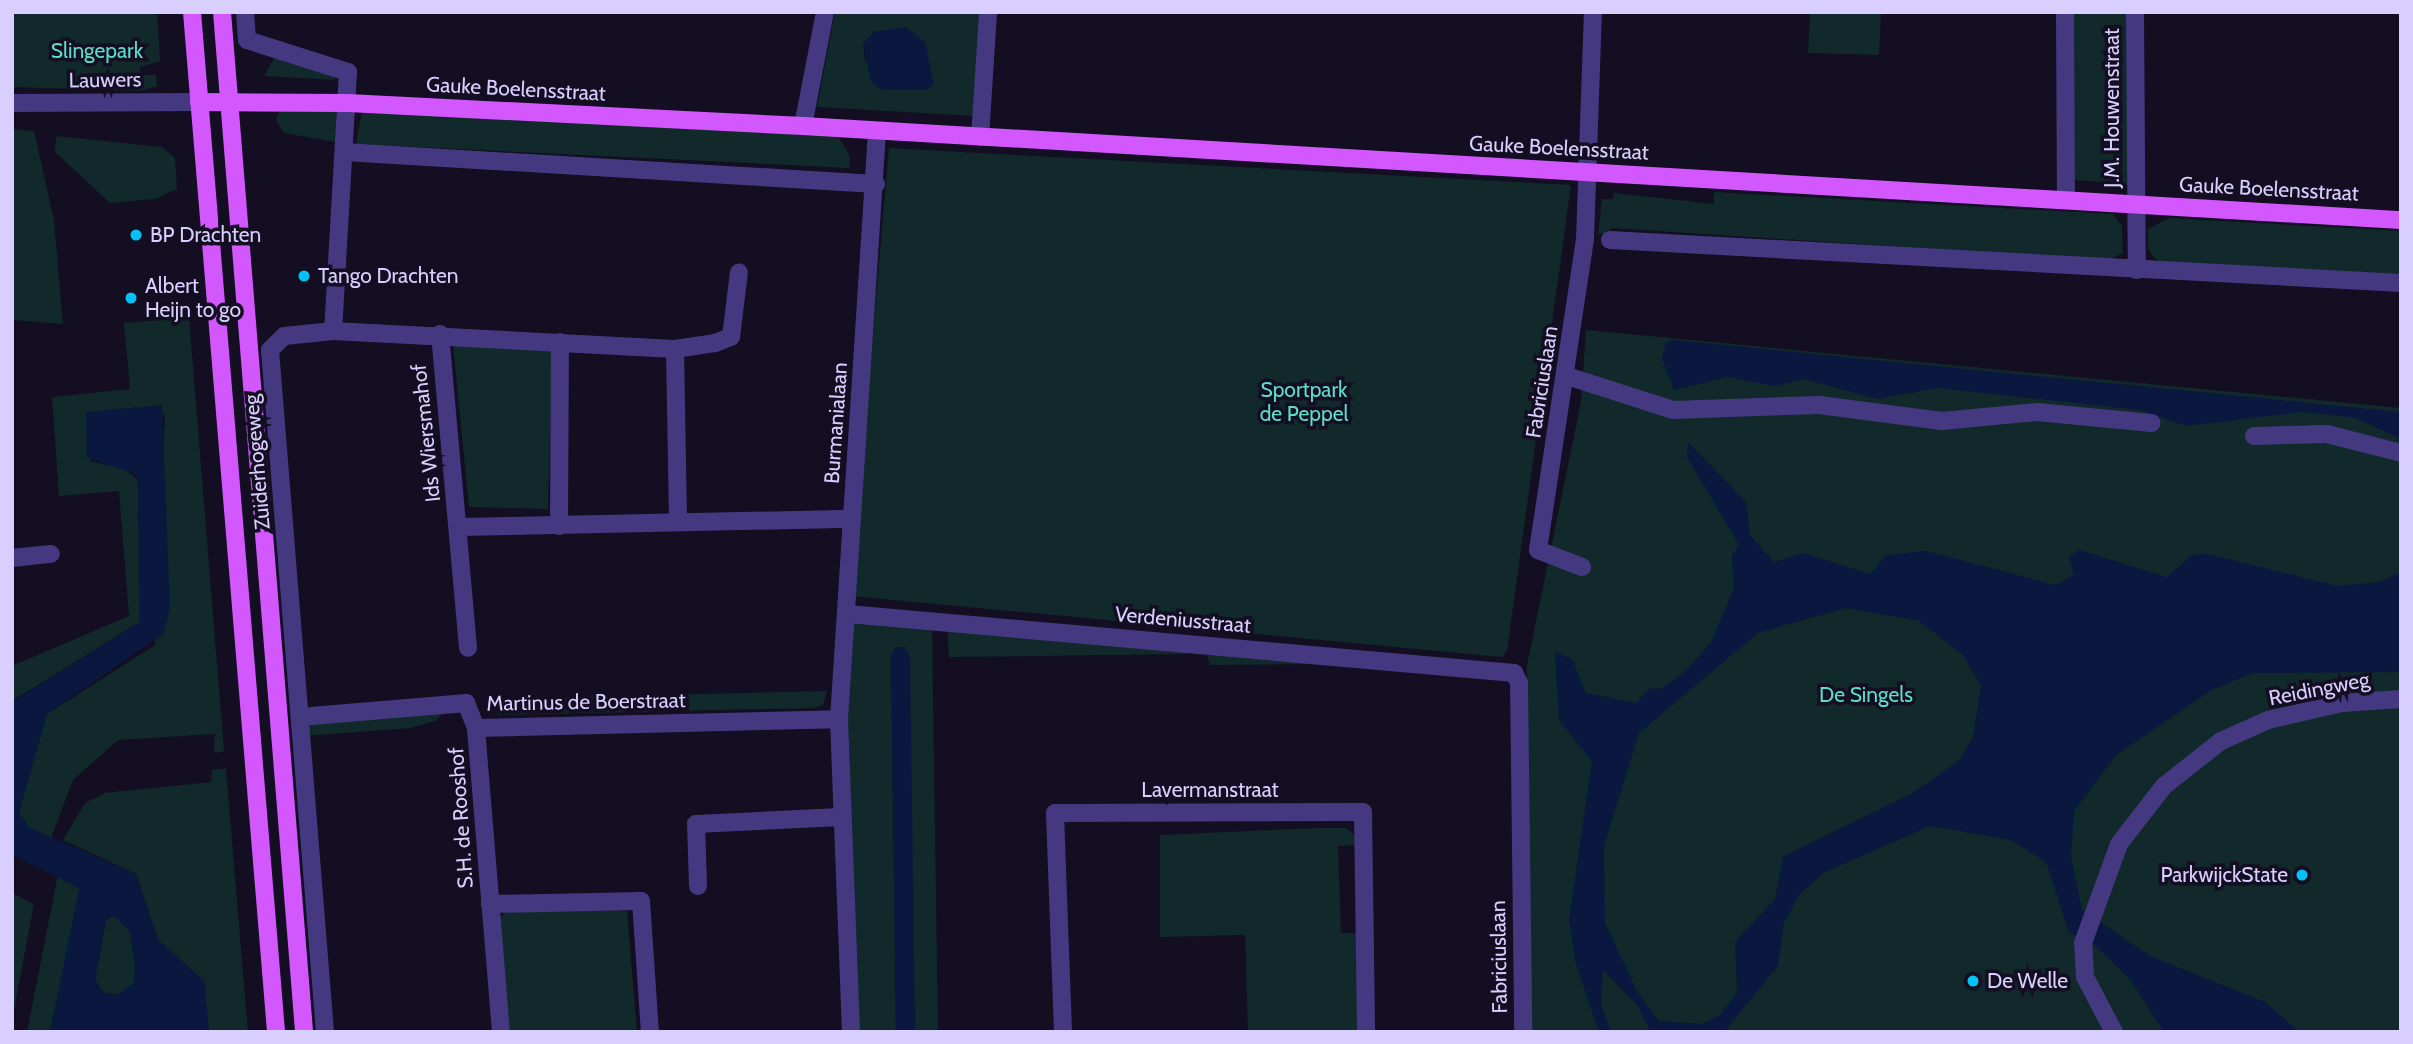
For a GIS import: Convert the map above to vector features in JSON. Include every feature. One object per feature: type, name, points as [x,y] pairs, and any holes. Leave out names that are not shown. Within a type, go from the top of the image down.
[{"type":"main road","name":"Zuiderhogeweg","points":[[192,12],[276,1032]]},
{"type":"main road","name":"Zuiderhogeweg","points":[[222,12],[227,101],[304,1032]]},
{"type":"main road","points":[[199,102],[227,101]]},
{"type":"main road","name":"Gauke Boelensstraat","points":[[227,101],[348,103],[803,126],[2401,220]]},
{"type":"street","points":[[245,12],[247,40],[348,72],[333,331]]},
{"type":"street","points":[[803,126],[825,12]]},
{"type":"street","points":[[980,137],[988,12]]},
{"type":"street","name":"Fabriciuslaan","points":[[1582,567],[1538,550],[1567,376],[1590,173],[1593,12]]},
{"type":"street","points":[[2065,12],[2066,200]]},
{"type":"street","name":"J.M. Houwenstraat","points":[[2134,12],[2135,204]]},
{"type":"street","name":"Lauwers","points":[[12,103],[199,102]]},
{"type":"street","name":"Burmanialaan","points":[[851,1032],[839,719],[876,184],[877,131]]},
{"type":"street","points":[[344,152],[876,184]]},
{"type":"street","points":[[2135,204],[2137,270]]},
{"type":"street","points":[[1610,240],[2401,284]]},
{"type":"street","name":"Ids Wiersmahof","points":[[333,331],[440,334],[675,349],[732,337],[739,272]]},
{"type":"street","name":"Zuiderhogeweg","points":[[326,1032],[270,350],[284,336],[333,331]]},
{"type":"street","name":"Ids Wiersmahof","points":[[440,334],[468,648]]},
{"type":"street","points":[[559,526],[561,342]]},
{"type":"street","points":[[675,349],[678,520]]},
{"type":"street","points":[[1567,376],[1673,410],[1819,405],[1942,421],[2037,412],[2151,423]]},
{"type":"street","points":[[2255,436],[2327,434],[2401,453]]},
{"type":"street","name":"Ids Wiersmahof","points":[[458,527],[559,526],[678,520],[852,519]]},
{"type":"street","points":[[12,558],[51,554]]},
{"type":"street","name":"Verdeniusstraat","points":[[848,614],[1514,673]]},
{"type":"street","name":"Fabriciuslaan","points":[[1514,673],[1519,683],[1523,1032]]},
{"type":"street","name":"Reidingweg","points":[[2114,1032],[2085,977],[2083,943],[2091,910],[2133,824],[2202,754],[2291,713],[2401,699]]},
{"type":"street","name":"Martinus de Boerstraat","points":[[312,716],[466,703],[476,727],[839,719]]},
{"type":"street","name":"S.H. de Rooshof","points":[[476,727],[501,1032]]},
{"type":"street","name":"Lavermanstraat","points":[[1063,1032],[1055,813],[1363,811],[1366,1032]]},
{"type":"street","points":[[698,886],[696,824],[841,817]]},
{"type":"street","name":"S.H. de Rooshof","points":[[490,904],[641,901],[650,1032]]},
{"type":"green space","name":"Slingepark","points":[[12,12],[157,12],[160,61],[140,67],[141,75],[156,75],[157,86],[140,91],[12,87]]},
{"type":"green space","points":[[835,12],[982,12],[976,116],[817,107]],"holes":[[[906,27],[865,61],[863,44],[874,32]]]},
{"type":"green space","points":[[1810,12],[1881,12],[1879,55],[1808,53]]},
{"type":"green space","points":[[2073,12],[2127,12],[2127,184],[2073,180]]},
{"type":"green space","points":[[275,57],[333,74],[335,80],[264,76]]},
{"type":"green space","points":[[280,110],[336,111],[336,142],[284,133],[276,120]]},
{"type":"green space","points":[[362,111],[837,135],[850,156],[849,168],[356,144]]},
{"type":"green space","points":[[12,129],[34,131],[54,220],[63,324],[14,320]]},
{"type":"green space","points":[[56,136],[162,147],[175,158],[177,189],[155,199],[110,203],[55,152]]},
{"type":"green space","name":"Sportpark de Peppel","points":[[889,148],[1571,185],[1507,651],[1502,657],[850,596]]},
{"type":"green space","points":[[1714,192],[2113,214],[2122,226],[2123,253],[2108,260],[1611,228],[1609,234],[1598,234],[1602,199],[1613,199],[1614,193],[1714,204]]},
{"type":"green space","points":[[2169,218],[2401,231],[2401,276],[2159,263],[2148,249],[2148,229]]},
{"type":"green space","points":[[189,317],[224,751],[214,753],[215,734],[118,740],[73,780],[51,838],[28,827],[19,812],[47,714],[155,645],[165,414],[89,461],[123,468],[138,480],[140,622],[12,701],[12,666],[129,616],[119,491],[59,496],[52,397],[130,389],[124,323]]},
{"type":"green space","name":"De Singels","points":[[1586,330],[2401,408],[2401,1032],[1531,1032],[1527,665],[1581,402]]},
{"type":"green space","points":[[453,344],[552,349],[548,509],[469,507]]},
{"type":"green space","points":[[854,623],[932,628],[938,1032],[915,1032],[905,647],[891,656],[896,1032],[858,1032],[847,720]]},
{"type":"green space","points":[[947,627],[1185,648],[1186,654],[949,657]]},
{"type":"green space","points":[[1205,650],[1333,664],[1210,665]]},
{"type":"green space","points":[[827,691],[823,705],[814,708],[498,715],[488,699]]},
{"type":"green space","points":[[452,706],[435,721],[411,728],[305,736],[304,718]]},
{"type":"green space","points":[[226,768],[248,1032],[209,1032],[204,981],[158,940],[136,874],[63,840],[85,803],[105,793],[211,782],[212,770]]},
{"type":"green space","points":[[1346,828],[1357,837],[1357,845],[1338,846],[1341,933],[1358,933],[1358,1032],[1248,1032],[1245,935],[1160,937],[1160,835]]},
{"type":"green space","points":[[58,874],[79,888],[78,912],[50,1032],[27,1032]]},
{"type":"green space","points":[[12,893],[34,904],[12,1021]]},
{"type":"green space","points":[[506,911],[627,911],[637,1032],[510,1032],[500,918]]},
{"type":"green space","points":[[114,916],[130,931],[135,963],[134,983],[117,995],[104,993],[95,980],[106,920]]},
{"type":"water","points":[[906,27],[925,42],[934,84],[928,90],[883,90],[871,82],[863,44],[874,32]]},
{"type":"water","points":[[1673,340],[2401,412],[2401,439],[2356,418],[2303,412],[2185,426],[2140,410],[1938,388],[1877,399],[1804,379],[1774,386],[1728,377],[1674,390],[1662,359],[1666,342]]},
{"type":"water","points":[[162,405],[170,609],[163,634],[47,714],[19,812],[28,827],[136,874],[158,940],[204,981],[209,1032],[50,1032],[79,888],[12,855],[12,702],[140,622],[138,480],[134,473],[87,458],[86,412]],"holes":[[[114,916],[130,931],[135,963],[134,983],[117,995],[104,993],[95,980],[106,920]]]},
{"type":"water","points":[[1688,442],[1746,502],[1750,535],[1774,562],[1804,553],[1870,574],[1886,555],[1926,551],[2056,585],[2074,575],[2069,557],[2079,550],[2167,577],[2192,555],[2208,554],[2337,586],[2380,582],[2401,572],[2401,672],[2253,673],[2212,690],[2116,755],[2074,811],[2071,857],[2082,910],[2150,956],[2265,1002],[2300,1032],[2164,1032],[2130,979],[2091,942],[2069,933],[2046,862],[2011,840],[1930,826],[1823,873],[1799,895],[1784,923],[1778,966],[1724,1032],[1651,1032],[1637,1005],[1603,970],[1601,1004],[1611,1032],[1599,1032],[1576,964],[1569,919],[1592,761],[1559,720],[1555,652],[1572,659],[1586,693],[1636,703],[1650,688],[1660,689],[1686,671],[1711,642],[1734,588],[1732,555],[1739,545],[1687,457]],"holes":[[[1846,608],[1919,621],[1962,654],[1981,685],[1973,737],[1960,760],[1914,792],[1783,857],[1775,899],[1735,942],[1737,993],[1719,1016],[1702,1024],[1659,1021],[1638,993],[1605,923],[1604,846],[1639,733],[1758,633]]]},
{"type":"water","points":[[896,647],[905,647],[910,658],[915,1032],[896,1032],[891,656]]},
{"type":"place","name":"BP Drachten","points":[[136,235]]},
{"type":"place","name":"Tango Drachten","points":[[304,276]]},
{"type":"place","name":"Albert Heijn to go","points":[[131,298]]},
{"type":"place","name":"ParkwijckState","points":[[2302,875]]},
{"type":"place","name":"De Welle","points":[[1973,981]]}]
